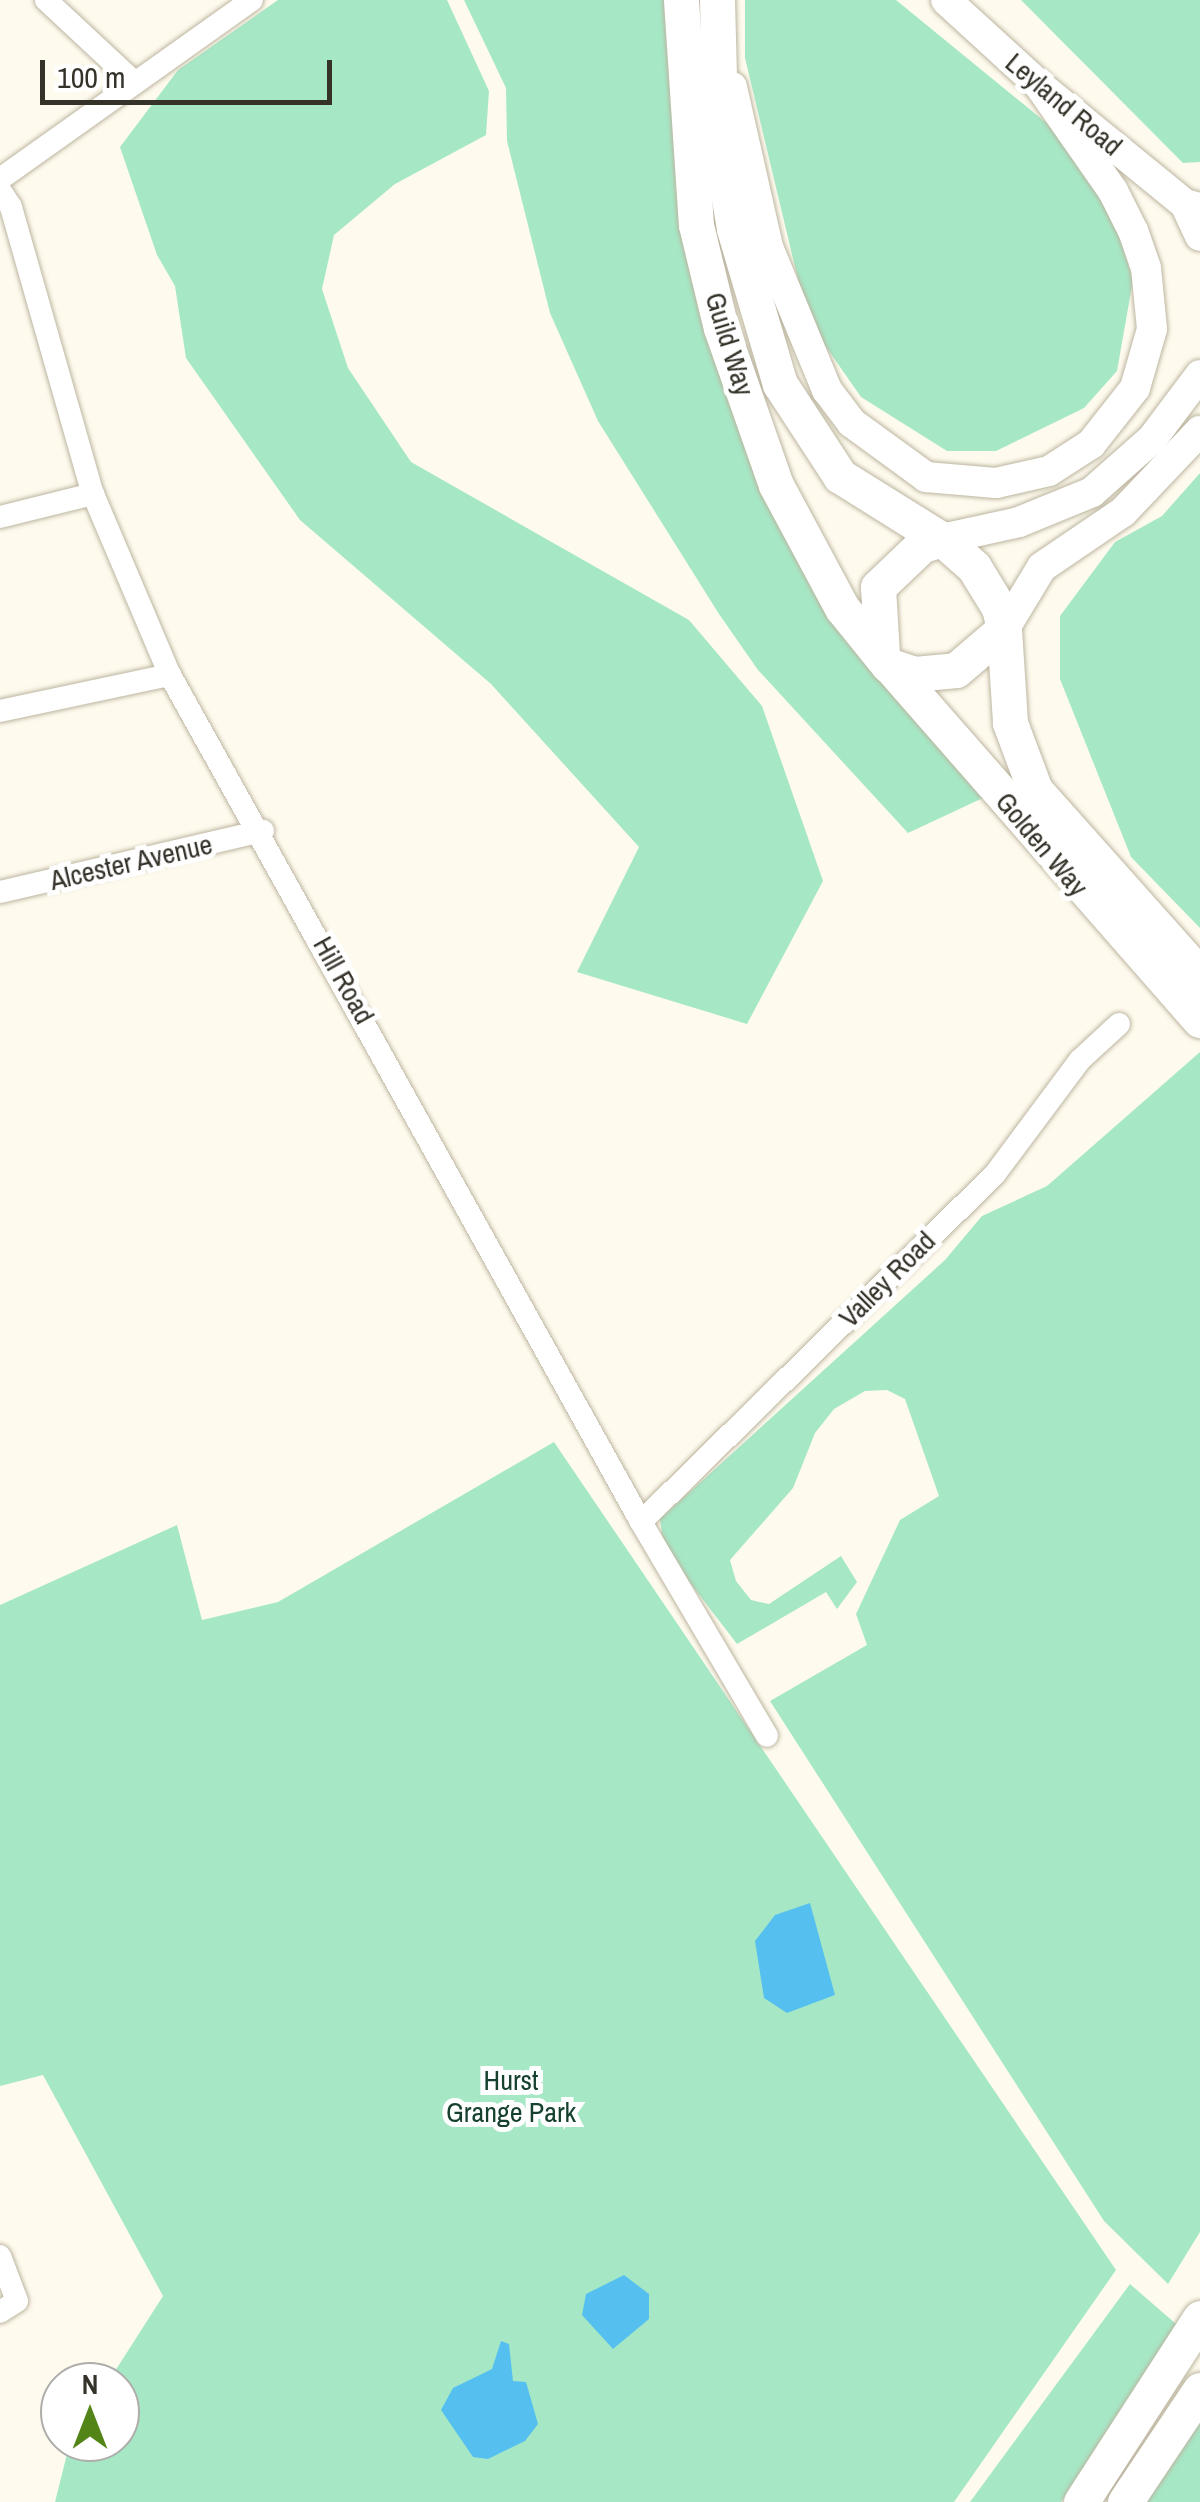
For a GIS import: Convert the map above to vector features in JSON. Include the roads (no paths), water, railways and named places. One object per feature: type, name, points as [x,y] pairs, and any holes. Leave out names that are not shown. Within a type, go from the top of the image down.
[{"type":"highway","name":"Guild Way","points":[[681,0],[696,224],[721,328],[776,485],[842,608],[885,660]]},
{"type":"highway","name":"Guild Way","points":[[719,0],[721,152],[738,246],[780,384],[840,476],[942,539]]},
{"type":"highway","points":[[942,539],[990,587],[1005,628],[956,670],[914,674],[885,660],[878,587],[907,553],[942,539]]},
{"type":"highway","name":"Golden Way","points":[[1005,628],[1010,723],[1035,790],[1200,976]]},
{"type":"highway","name":"Golden Way","points":[[885,660],[1097,910],[1200,1020]]},
{"type":"highway","points":[[1081,2502],[1200,2318]]},
{"type":"highway","points":[[1125,2502],[1200,2390]]},
{"type":"main road","points":[[719,0],[740,143],[768,247],[802,338],[852,423],[926,476],[996,483],[1049,471],[1091,444],[1122,408],[1144,365],[1152,306],[1133,232],[1113,191],[1039,85]]},
{"type":"main road","name":"Leyland Road","points":[[946,0],[1039,85],[1193,206],[1200,236]]},
{"type":"main road","points":[[942,539],[1019,522],[1092,492],[1152,439],[1200,375]]},
{"type":"main road","points":[[1005,628],[1042,567],[1124,512],[1200,431]]},
{"type":"street","points":[[46,0],[133,81]]},
{"type":"street","points":[[0,178],[252,0]]},
{"type":"street","name":"Hill Road","points":[[0,190],[11,207],[93,494],[170,675],[263,831],[641,1522],[767,1736]]},
{"type":"street","points":[[0,516],[93,494]]},
{"type":"street","points":[[0,711],[170,675]]},
{"type":"street","name":"Alcester Avenue","points":[[0,892],[263,831]]},
{"type":"street","name":"Valley Road","points":[[641,1522],[994,1174],[1080,1060],[1119,1024]]},
{"type":"street","points":[[0,2256],[8,2307]]},
{"type":"water","points":[[810,1903],[835,1995],[787,2013],[764,1998],[755,1941],[775,1915]]},
{"type":"water","points":[[624,2275],[649,2294],[649,2319],[613,2349],[582,2315],[586,2294]]},
{"type":"water","points":[[501,2341],[509,2344],[513,2381],[526,2382],[538,2424],[525,2441],[488,2459],[473,2457],[441,2410],[453,2388],[492,2369]]},
{"type":"park label","name":"Hurst Grange Park","points":[[511,2096]]}]
